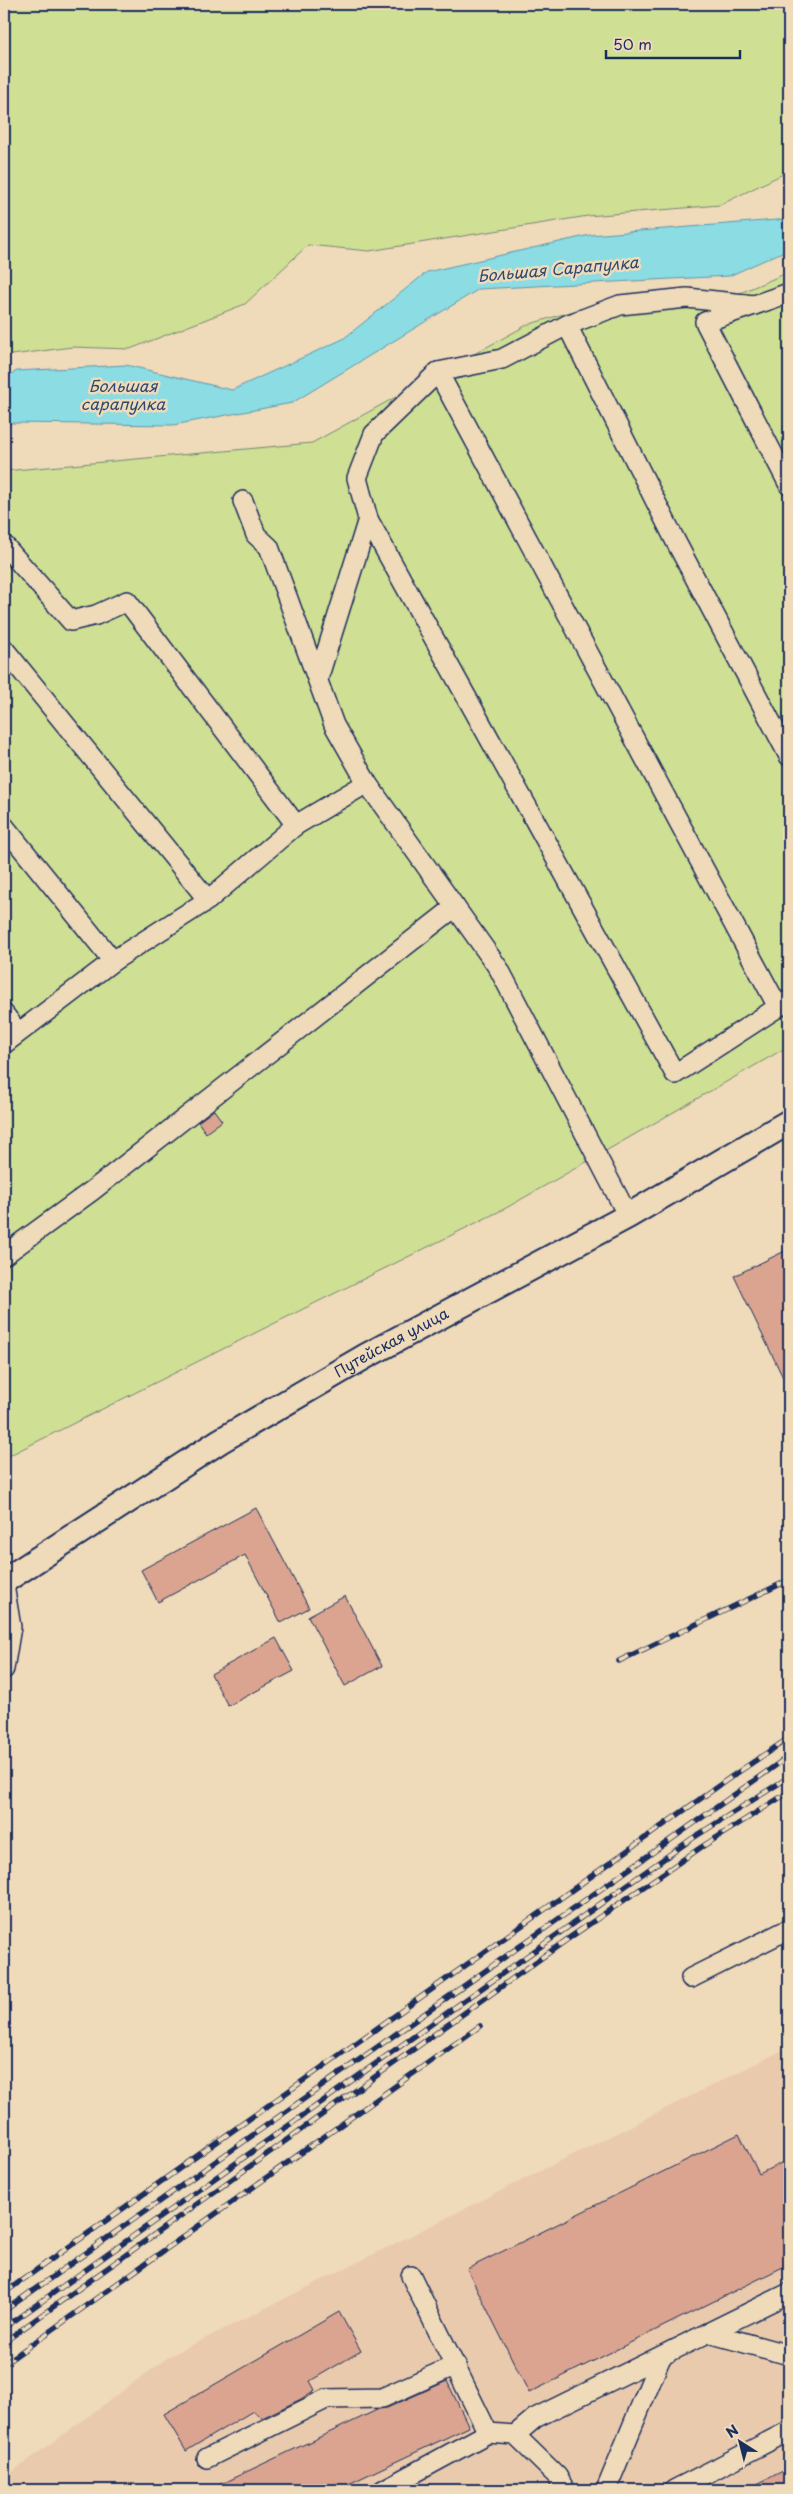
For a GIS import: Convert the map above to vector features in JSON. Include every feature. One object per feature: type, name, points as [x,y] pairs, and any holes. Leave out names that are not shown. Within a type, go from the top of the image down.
[{"type":"main road","name":"Путейская улица","points":[[4,1583],[220,1441],[366,1356],[628,1216],[789,1122]]},
{"type":"lane","points":[[789,293],[705,322],[789,485]]},
{"type":"lane","points":[[438,372],[784,1004],[675,1074],[368,519],[357,478],[374,434],[438,372],[502,359],[567,325],[620,305],[687,298],[754,305]]},
{"type":"lane","points":[[567,325],[676,542],[789,756]]},
{"type":"lane","points":[[243,502],[256,535],[269,547],[334,725],[367,783],[498,969],[628,1216]]},
{"type":"lane","points":[[318,679],[368,519]]},
{"type":"lane","points":[[4,546],[71,621],[96,616],[127,601],[296,825]]},
{"type":"lane","points":[[4,649],[208,900]]},
{"type":"lane","points":[[4,1014],[11,1038],[113,961],[208,900],[296,825],[367,783]]},
{"type":"lane","points":[[4,826],[113,961]]},
{"type":"lane","points":[[4,1255],[93,1190],[455,907]]},
{"type":"lane","points":[[4,1583],[11,1627],[4,1669]]},
{"type":"lane","points":[[691,1978],[789,1929]]},
{"type":"lane","points":[[411,2276],[488,2434]]},
{"type":"lane","points":[[515,2435],[535,2418],[789,2294]]},
{"type":"lane","points":[[709,2333],[789,2355]]},
{"type":"lane","points":[[606,2490],[661,2357]]},
{"type":"lane","points":[[207,2458],[326,2399],[382,2398],[456,2365]]},
{"type":"lane","points":[[674,2490],[789,2431]]},
{"type":"lane","points":[[383,2490],[488,2434],[515,2435],[557,2476],[565,2490]]},
{"type":"shaded area","points":[[789,2047],[789,2490],[4,2490],[4,2478],[170,2356]]},
{"type":"green space","points":[[4,4],[789,4],[789,171],[720,205],[588,216],[369,251],[308,245],[245,304],[130,349],[72,347],[4,356]]},
{"type":"green space","points":[[789,272],[789,1046],[506,1208],[4,1458],[4,471],[312,443],[527,325],[580,309],[658,296],[733,296]]},
{"type":"water","name":"Большая сарапулка","points":[[789,219],[789,249],[729,276],[479,289],[292,403],[173,425],[11,423],[4,430],[4,378],[17,371],[126,365],[232,390],[343,339],[427,272],[590,235]]},
{"type":"building","points":[[214,1110],[222,1121],[206,1133],[198,1122]]},
{"type":"building","points":[[789,1249],[789,1390],[734,1276]]},
{"type":"building","points":[[256,1508],[309,1608],[281,1623],[245,1555],[158,1602],[141,1570]]},
{"type":"building","points":[[345,1596],[382,1666],[345,1686],[308,1616]]},
{"type":"building","points":[[276,1638],[294,1671],[228,1706],[211,1674]]},
{"type":"building","points":[[739,2134],[759,2174],[789,2159],[789,2264],[529,2393],[467,2269]]},
{"type":"building","points":[[339,2312],[361,2351],[310,2381],[315,2390],[301,2399],[262,2418],[253,2411],[186,2451],[164,2414]]},
{"type":"building","points":[[447,2381],[469,2427],[336,2490],[208,2490],[379,2409],[387,2408]]},
{"type":"building","points":[[789,2468],[789,2490],[745,2490]]},
{"type":"railway","points":[[619,1661],[789,1580]]},
{"type":"railway","points":[[4,2293],[731,1777],[789,1738]]},
{"type":"railway","points":[[4,2311],[789,1756]]},
{"type":"railway","points":[[4,2328],[693,1838],[789,1777]]},
{"type":"railway","points":[[4,2342],[572,1936],[700,1848],[789,1792]]},
{"type":"railway","points":[[4,2364],[480,2026]]},
{"type":"water label","name":"Большая Сарапулка","points":[[558,269]]}]
